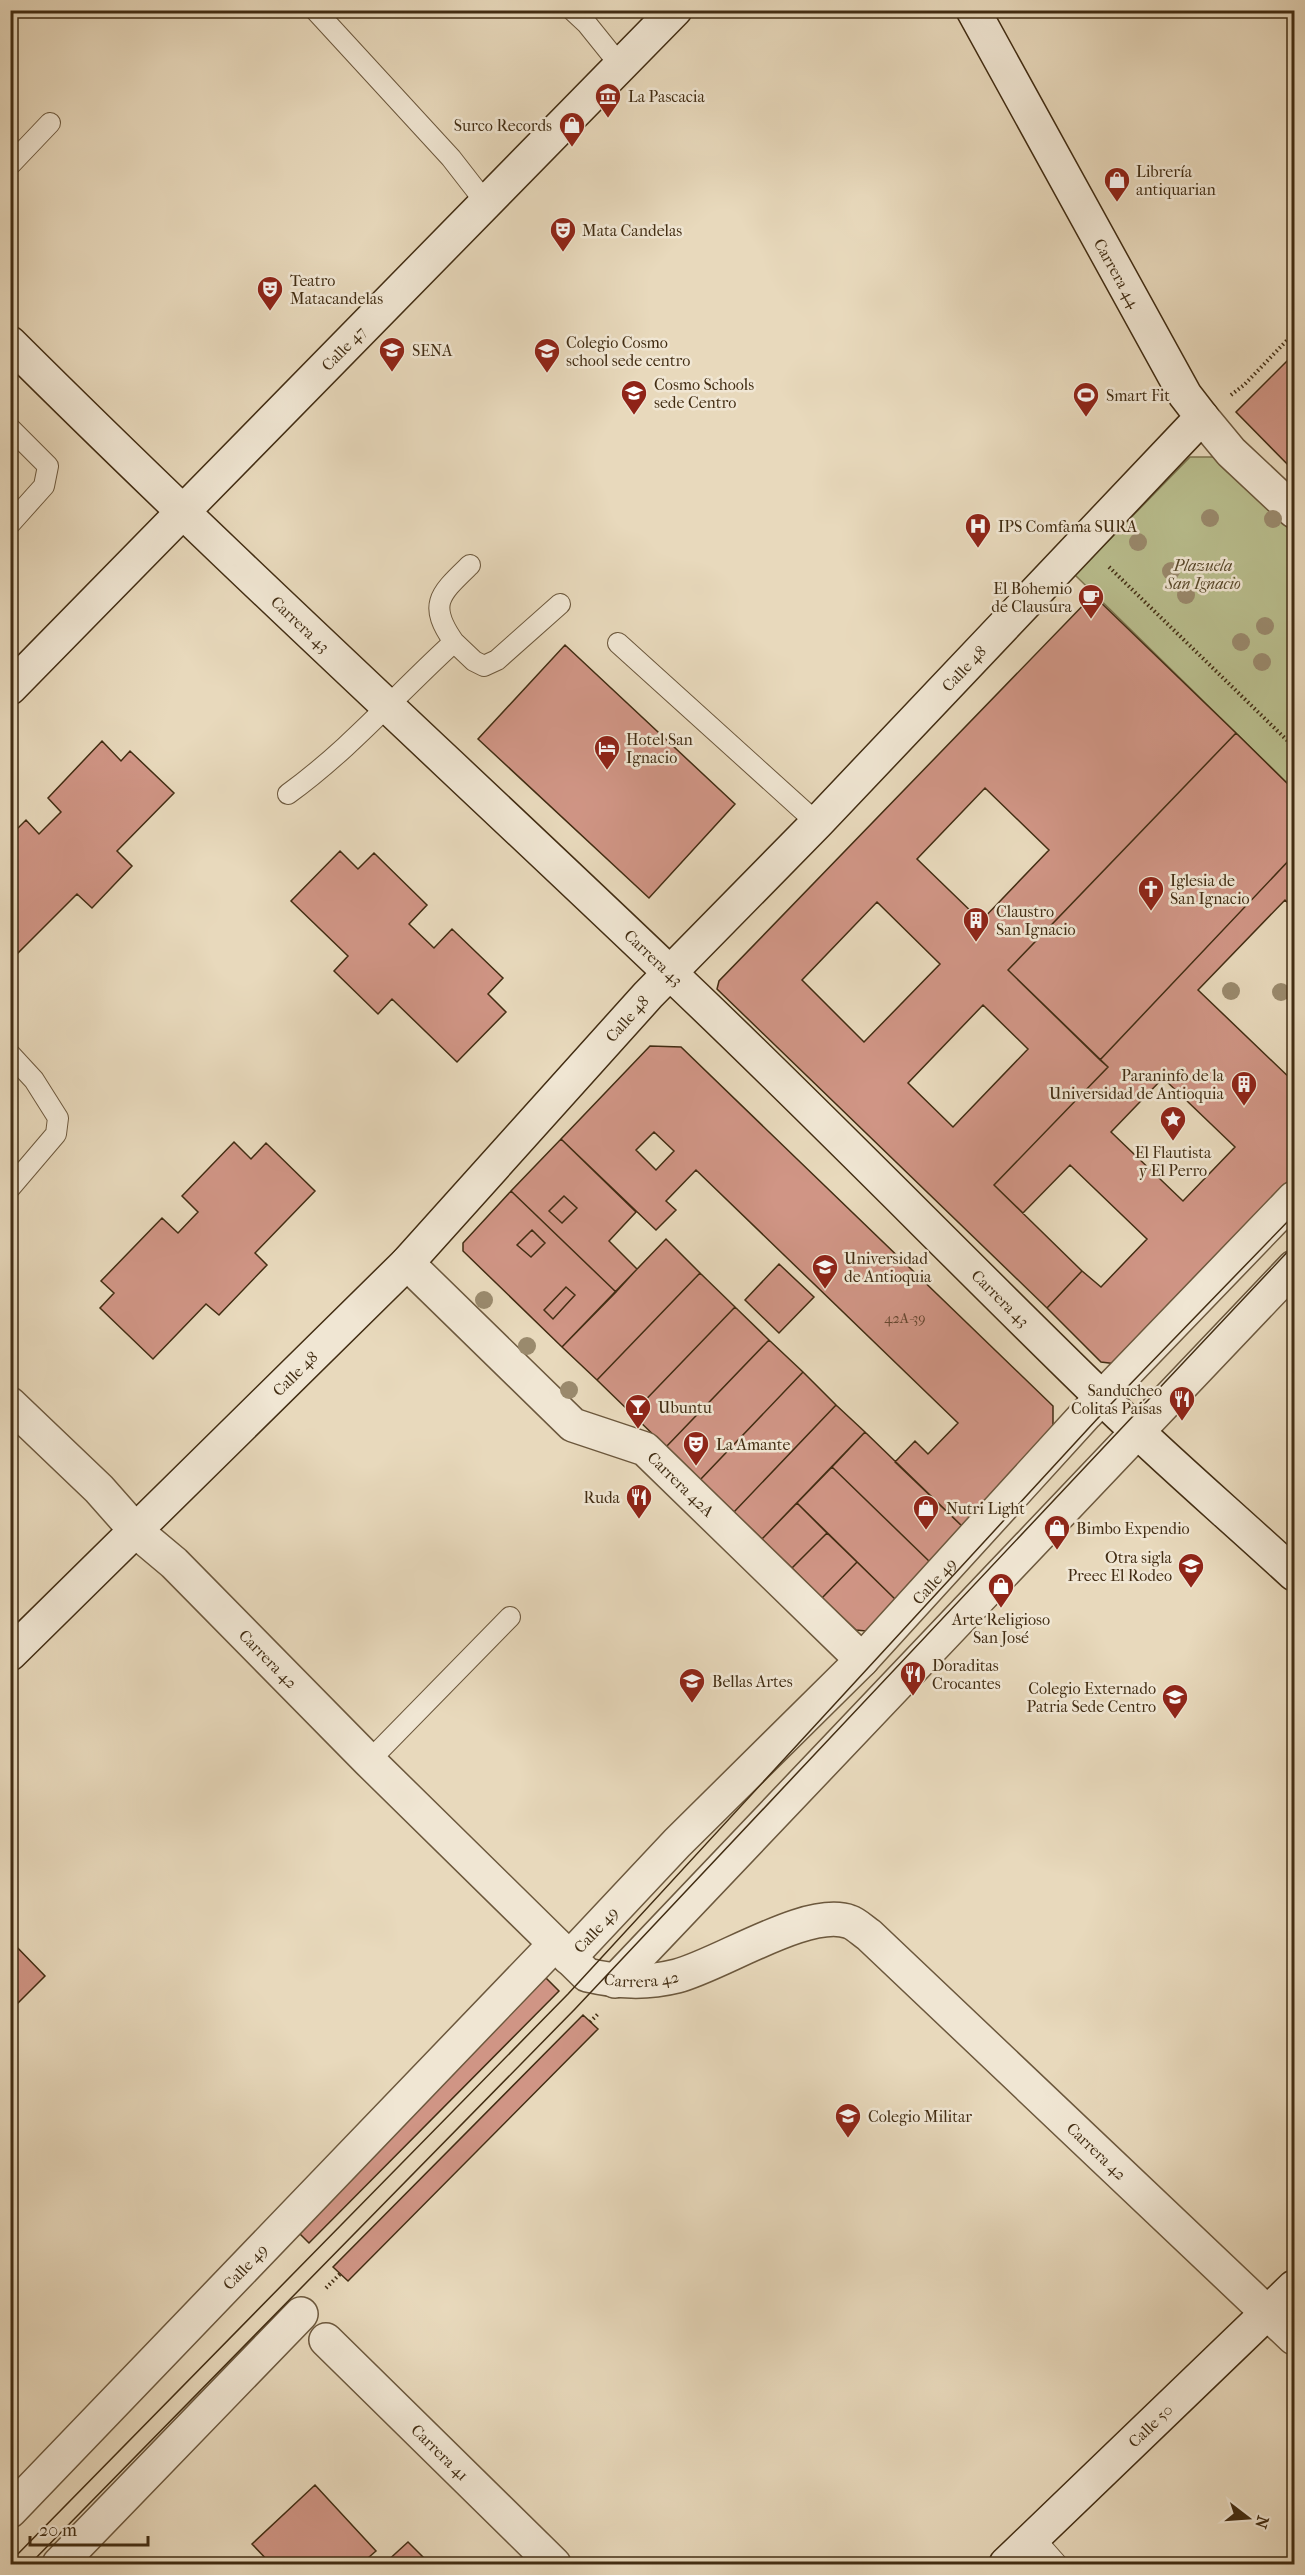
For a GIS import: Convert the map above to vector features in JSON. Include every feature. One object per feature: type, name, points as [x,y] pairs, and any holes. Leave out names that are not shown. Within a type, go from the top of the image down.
[{"type":"street","name":"Calle 47","points":[[14,677],[182,512],[675,10]]},
{"type":"street","name":"Carrera 44","points":[[973,10],[1185,395],[1231,452],[1294,511]]},
{"type":"street","name":"Carrera 43","points":[[10,344],[182,512],[202,528],[387,706],[670,972],[1102,1399],[1294,1574]]},
{"type":"street","name":"Calle 48","points":[[10,1654],[137,1532],[407,1263],[670,972],[817,823],[1202,417]]},
{"type":"street","name":"Calle 49","points":[[10,2511],[562,1951],[677,1844],[862,1660],[1102,1399],[1294,1198]]},
{"type":"street","name":"Carrera 42A","points":[[407,1263],[573,1425],[645,1449],[862,1660]]},
{"type":"street","points":[[615,1980],[1294,1267]]},
{"type":"street","name":"Carrera 42","points":[[10,1404],[99,1489],[137,1532],[174,1563],[369,1761],[586,1975],[648,1982],[680,1975],[804,1924],[827,1919],[850,1922],[868,1935],[1294,2337]]},
{"type":"street","name":"Calle 50","points":[[1006,2565],[1294,2287]]},
{"type":"street","points":[[59,2565],[302,2314]]},
{"type":"street","name":"Carrera 41","points":[[326,2340],[554,2565]]},
{"type":"lane","points":[[315,10],[451,158],[486,203]]},
{"type":"lane","points":[[572,10],[587,24],[620,65]]},
{"type":"lane","points":[[10,165],[50,123]]},
{"type":"lane","points":[[10,428],[48,466],[44,486],[10,524]]},
{"type":"lane","points":[[470,565],[444,591],[439,613],[444,627],[454,642],[474,661],[484,666],[497,660],[560,604]]},
{"type":"lane","points":[[288,794],[367,729],[405,687],[454,642]]},
{"type":"lane","points":[[618,643],[817,823]]},
{"type":"lane","points":[[10,1054],[34,1080],[58,1118],[56,1134],[10,1188]]},
{"type":"lane","points":[[369,1761],[510,1617]]},
{"type":"lane","points":[[1033,2537],[1057,2565]]},
{"type":"path","points":[[1202,417],[1244,385],[1294,333]]},
{"type":"path","points":[[1083,542],[1294,747]]},
{"type":"green space","name":"Plazuela San Ignacio","points":[[1190,457],[1215,457],[1294,534],[1294,790],[1075,575]]},
{"type":"building","points":[[1294,354],[1294,471],[1236,412]]},
{"type":"building","name":"Claustro San Ignacio","points":[[1093,595],[1236,733],[1008,970],[1108,1067],[994,1185],[1082,1271],[1047,1308],[717,989],[719,981]],"holes":[[[985,788],[1049,850],[981,921],[917,859]],[[877,902],[940,964],[864,1042],[802,980]],[[983,1005],[1028,1049],[953,1127],[908,1083]]]},
{"type":"building","name":"Hotel San Ignacio","points":[[565,645],[735,804],[649,898],[478,739]]},
{"type":"building","name":"Iglesia de San Ignacio","points":[[1236,733],[1294,790],[1294,855],[1100,1060],[1008,970]]},
{"type":"building","points":[[102,741],[121,761],[130,751],[174,793],[117,851],[132,866],[92,908],[77,894],[11,960],[10,836],[26,820],[39,834],[61,812],[48,798]]},
{"type":"building","points":[[340,851],[358,869],[374,853],[427,905],[409,924],[434,948],[452,929],[503,978],[488,994],[506,1012],[457,1062],[392,999],[378,1014],[334,971],[348,956],[291,901]]},
{"type":"building","name":"Paraninfo de la Universidad de Antioquia","points":[[1294,855],[1294,909],[1285,900],[1198,990],[1294,1082],[1294,1188],[1125,1365],[1101,1362],[1047,1308],[1082,1271],[1101,1287],[1147,1239],[1070,1165],[1023,1213],[994,1185],[1108,1067],[1100,1060]],"holes":[[[1163,1078],[1235,1147],[1183,1201],[1111,1132]]]},
{"type":"building","name":"Universidad de Antioquia","points":[[650,1046],[681,1047],[1053,1406],[1053,1436],[964,1528],[895,1462],[915,1441],[928,1454],[958,1423],[696,1170],[666,1201],[676,1210],[656,1230],[561,1139]],"holes":[[[654,1132],[674,1151],[656,1170],[636,1150]]]},
{"type":"building","points":[[561,1139],[636,1212],[609,1241],[637,1269],[616,1292],[511,1191]],"holes":[[[564,1196],[577,1208],[562,1223],[549,1211]]]},
{"type":"building","points":[[234,1142],[251,1159],[266,1143],[315,1191],[255,1253],[267,1265],[219,1315],[206,1304],[153,1359],[100,1308],[114,1293],[101,1281],[162,1218],[178,1233],[198,1212],[182,1196]]},
{"type":"building","points":[[511,1191],[616,1292],[562,1347],[463,1251],[463,1243]],"holes":[[[532,1230],[545,1243],[531,1257],[517,1245]],[[566,1287],[575,1295],[553,1319],[544,1310]]]},
{"type":"building","points":[[564,1196],[577,1208],[562,1223],[549,1211]]},
{"type":"building","points":[[532,1230],[545,1243],[531,1257],[517,1245]]},
{"type":"building","points":[[666,1239],[700,1273],[597,1380],[562,1347]]},
{"type":"building","points":[[779,1264],[814,1297],[779,1333],[745,1300]]},
{"type":"building","points":[[700,1273],[735,1307],[632,1414],[597,1380]]},
{"type":"building","points":[[566,1287],[575,1295],[553,1319],[544,1310]]},
{"type":"building","points":[[735,1307],[769,1340],[666,1447],[632,1414]]},
{"type":"building","points":[[769,1340],[803,1372],[700,1480],[666,1447]]},
{"type":"building","points":[[803,1372],[836,1405],[734,1512],[700,1480]]},
{"type":"building","points":[[836,1405],[865,1432],[762,1539],[734,1512]]},
{"type":"building","points":[[865,1432],[964,1528],[931,1563],[832,1467]]},
{"type":"building","points":[[832,1467],[931,1563],[896,1600],[797,1503]]},
{"type":"building","points":[[797,1503],[827,1533],[792,1568],[762,1539]]},
{"type":"building","points":[[827,1533],[857,1562],[822,1598],[792,1568]]},
{"type":"building","points":[[857,1562],[896,1600],[866,1631],[856,1630],[822,1598]]},
{"type":"building","points":[[10,1940],[45,1976],[10,2011]]},
{"type":"building","points":[[544,1976],[559,1991],[309,2243],[294,2228]]},
{"type":"building","points":[[583,2015],[598,2029],[348,2281],[333,2267]]},
{"type":"building","points":[[315,2485],[376,2551],[361,2564],[271,2564],[252,2544]]},
{"type":"building","points":[[408,2542],[430,2564],[384,2564]]},
{"type":"tram line","points":[[10,2562],[568,1994],[1110,1405],[1294,1215]]},
{"type":"tram line","points":[[30,2564],[575,2009],[1294,1245]]},
{"type":"place","name":"La Pascacia","points":[[608,119]]},
{"type":"place","name":"Surco Records","points":[[572,148]]},
{"type":"place","name":"Librería antiquarian","points":[[1117,203]]},
{"type":"place","name":"Mata Candelas","points":[[563,253]]},
{"type":"place","name":"Teatro Matacandelas","points":[[270,312]]},
{"type":"place","name":"SENA","points":[[392,373]]},
{"type":"place","name":"Colegio Cosmo school sede centro","points":[[547,374]]},
{"type":"place","name":"Cosmo Schools sede Centro","points":[[634,416]]},
{"type":"place","name":"Smart Fit","points":[[1086,418]]},
{"type":"place","name":"IPS Comfama SURA","points":[[978,549]]},
{"type":"place","name":"El Bohemio de Clausura","points":[[1091,620]]},
{"type":"place","name":"Hotel San Ignacio","points":[[607,771]]},
{"type":"place","name":"Iglesia de San Ignacio","points":[[1151,912]]},
{"type":"place","name":"Claustro San Ignacio","points":[[976,943]]},
{"type":"place","name":"Paraninfo de la Universidad de Antioquia","points":[[1244,1107]]},
{"type":"place","name":"El Flautista y El Perro","points":[[1173,1142]]},
{"type":"place","name":"Universidad de Antioquia","points":[[825,1290]]},
{"type":"place","name":"Sanducheo Colitas Paisas","points":[[1182,1422]]},
{"type":"place","name":"Ubuntu","points":[[638,1430]]},
{"type":"place","name":"La Amante","points":[[696,1467]]},
{"type":"place","name":"Ruda","points":[[639,1520]]},
{"type":"place","name":"Nutri Light","points":[[926,1531]]},
{"type":"place","name":"Bimbo Expendio","points":[[1057,1551]]},
{"type":"place","name":"Otra sigla Preec El Rodeo","points":[[1191,1589]]},
{"type":"place","name":"Arte Religioso San José","points":[[1001,1609]]},
{"type":"place","name":"Doraditas Crocantes","points":[[913,1697]]},
{"type":"place","name":"Bellas Artes","points":[[692,1704]]},
{"type":"place","name":"Colegio Externado Patria Sede Centro","points":[[1175,1720]]},
{"type":"place","name":"Colegio Militar","points":[[848,2139]]}]
